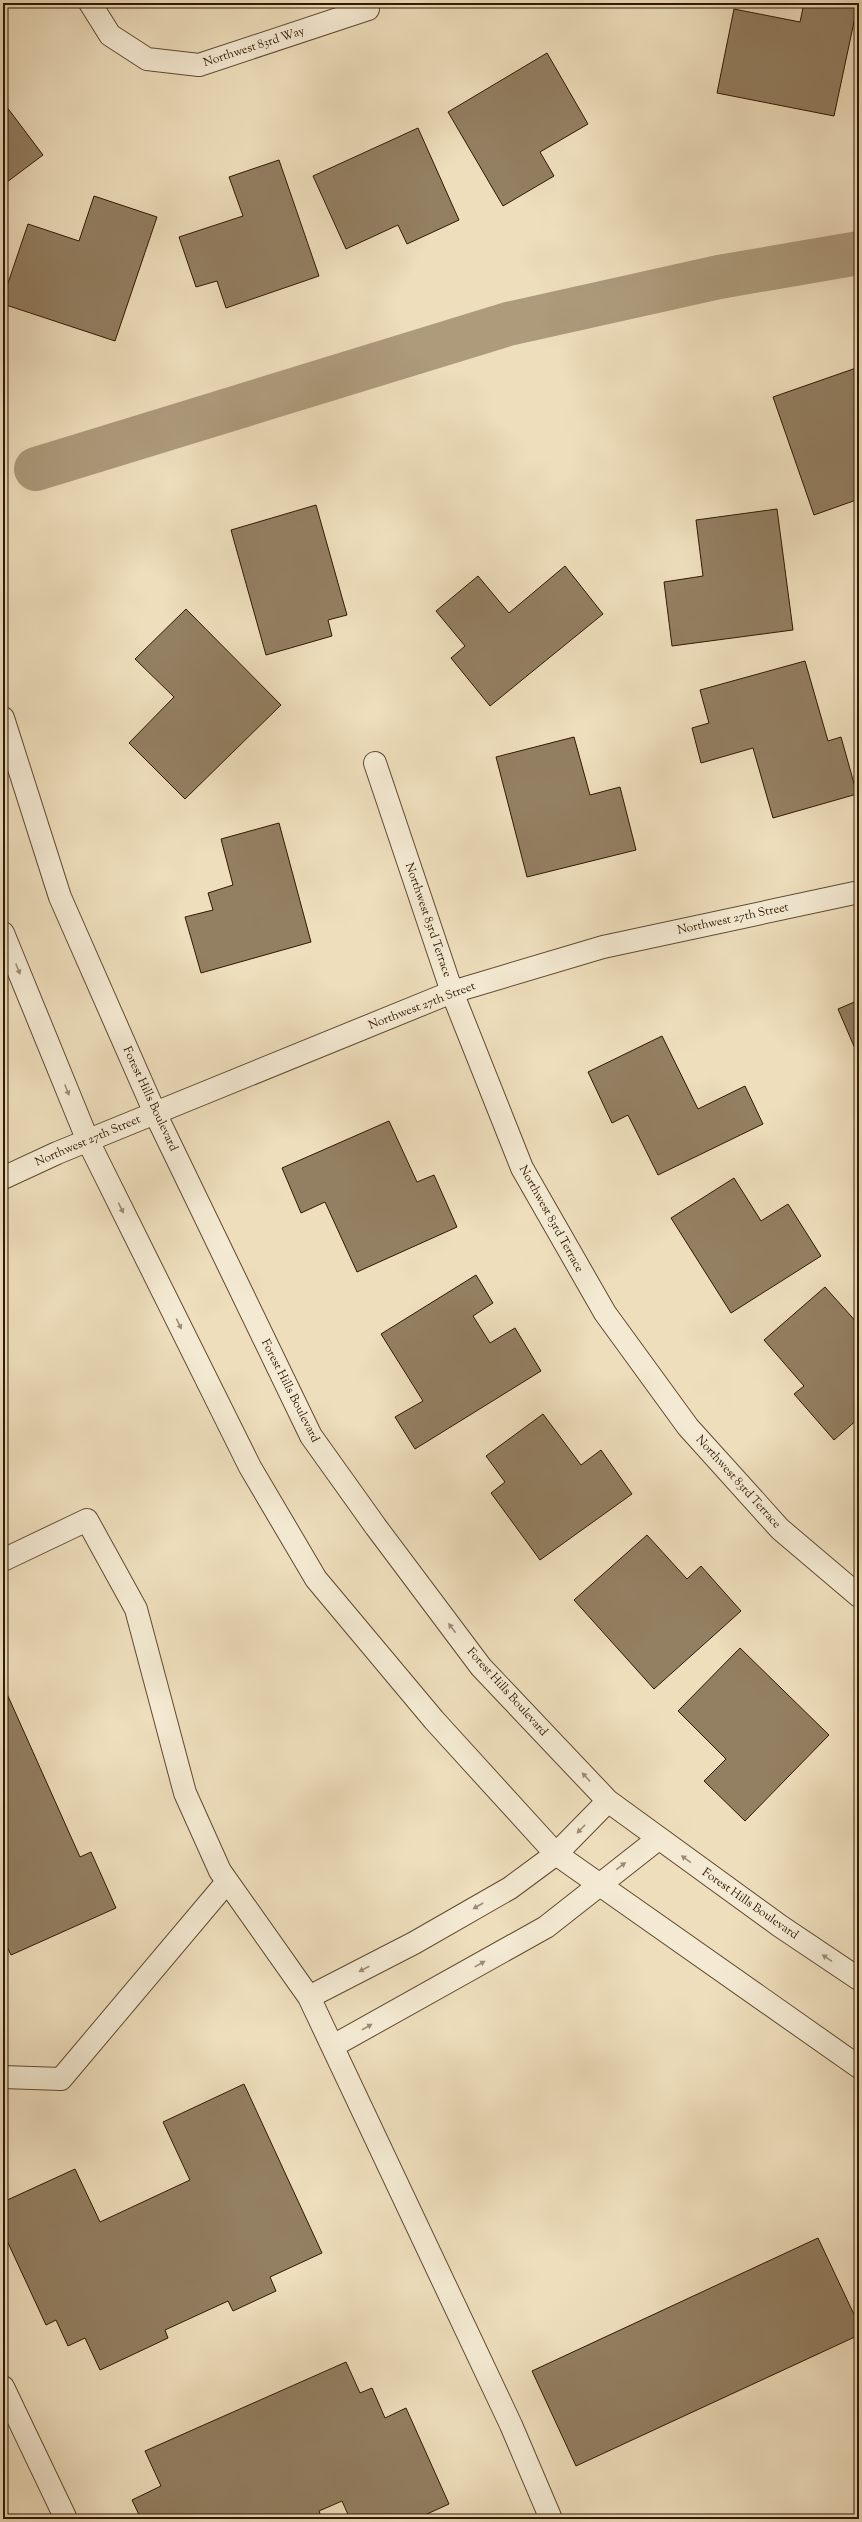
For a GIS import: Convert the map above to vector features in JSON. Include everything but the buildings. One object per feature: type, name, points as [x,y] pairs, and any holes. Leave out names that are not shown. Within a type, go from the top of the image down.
[{"type":"street","name":"Northwest 83rd Way","points":[[90,3],[110,35],[147,59],[199,65],[368,9]]},
{"type":"street","name":"Forest Hills Boulevard","points":[[3,718],[60,897],[155,1113],[311,1436],[376,1527],[481,1667],[608,1801],[658,1839],[780,1926],[859,1979]]},
{"type":"street","name":"Northwest 83rd Terrace","points":[[375,763],[452,992],[522,1168],[605,1313],[693,1432],[780,1530],[859,1596]]},
{"type":"street","name":"Northwest 27th Street","points":[[3,1178],[155,1113],[452,992],[603,948],[859,892]]},
{"type":"street","points":[[3,933],[88,1141],[250,1467],[316,1580],[434,1720],[556,1854],[859,2067]]},
{"type":"street","points":[[3,1560],[87,1520],[136,1609],[184,1793],[227,1882],[309,1997],[511,2425],[551,2519]]},
{"type":"street","points":[[309,1997],[421,1939],[510,1888],[556,1854],[608,1801]]},
{"type":"street","points":[[332,2046],[546,1927],[598,1884],[658,1839]]},
{"type":"street","points":[[3,2077],[61,2079],[227,1882]]},
{"type":"street","points":[[3,2387],[66,2519]]},
{"type":"waterway","points":[[36,469],[508,324],[719,277],[859,253]]}]
